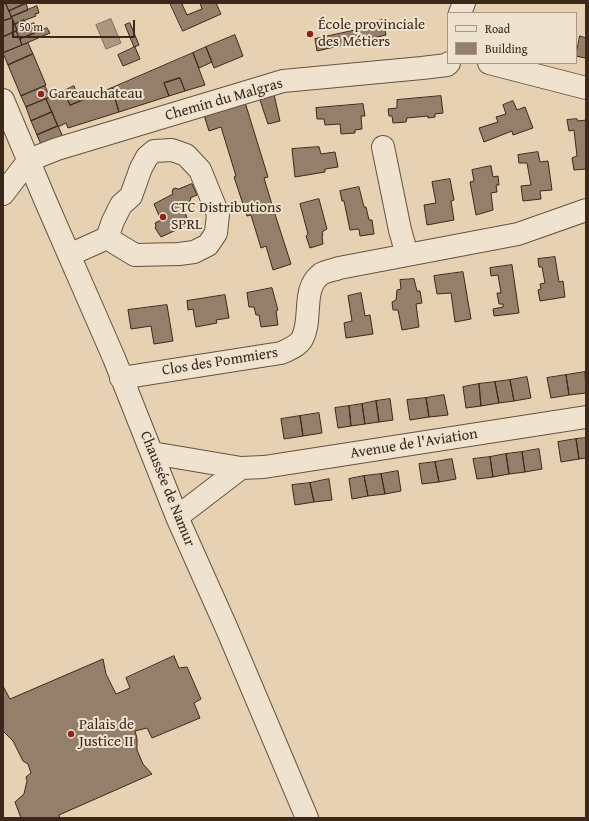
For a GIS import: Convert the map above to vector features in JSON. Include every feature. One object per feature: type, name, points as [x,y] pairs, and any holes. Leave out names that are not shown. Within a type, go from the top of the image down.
[{"type":"street","name":"Chemin du Malgras","points":[[29,160],[277,83],[447,64]]},
{"type":"street","points":[[493,64],[586,88]]},
{"type":"street","name":"Chaussée de Namur","points":[[3,100],[122,378],[178,517],[307,818]]},
{"type":"street","points":[[383,147],[400,230],[407,255]]},
{"type":"street","points":[[69,254],[107,238],[113,221],[121,206],[131,196],[141,168],[154,151],[172,150],[186,155],[200,170],[218,214],[216,233],[208,245],[194,252],[179,254],[135,255],[107,238]]},
{"type":"street","points":[[3,194],[29,160]]},
{"type":"street","name":"Clos des Pommiers","points":[[122,378],[281,353],[290,349],[301,340],[306,324],[309,295],[314,281],[322,273],[339,268],[518,234],[586,210]]},
{"type":"street","name":"Avenue de l'Aviation","points":[[152,453],[241,468],[264,468],[586,417]]},
{"type":"street","points":[[178,517],[241,468]]},
{"type":"shaded area","points":[[111,19],[121,43],[106,49],[96,25]]},
{"type":"building","points":[[6,3],[25,3],[25,4],[9,11]]},
{"type":"building","points":[[26,3],[28,10],[11,17],[9,11]]},
{"type":"building","points":[[170,3],[184,3],[182,4],[187,15],[202,9],[200,3],[216,3],[221,14],[183,31]]},
{"type":"building","points":[[6,4],[12,18],[3,21],[3,5]]},
{"type":"building","points":[[37,6],[39,13],[35,14],[36,16],[15,24],[11,17]]},
{"type":"building","points":[[12,18],[17,31],[3,37],[3,21]]},
{"type":"building","points":[[24,20],[27,26],[17,30],[15,24]]},
{"type":"building","points":[[383,20],[386,35],[360,41],[357,25]]},
{"type":"building","points":[[34,23],[36,26],[33,28],[35,33],[20,39],[16,31]]},
{"type":"building","points":[[130,23],[139,45],[134,47],[125,25]]},
{"type":"building","points":[[47,28],[50,33],[22,45],[20,39]]},
{"type":"building","points":[[357,30],[360,41],[317,51],[315,39]]},
{"type":"building","points":[[16,31],[22,45],[3,53],[3,37]]},
{"type":"building","points":[[235,35],[243,56],[214,68],[206,47]]},
{"type":"building","points":[[580,36],[586,38],[586,57],[577,56]]},
{"type":"building","points":[[28,43],[33,54],[8,65],[3,53]]},
{"type":"building","points":[[135,47],[140,59],[123,66],[118,55]]},
{"type":"building","points":[[206,47],[212,62],[199,68],[193,53]]},
{"type":"building","points":[[193,53],[205,85],[185,91],[180,78],[164,83],[169,96],[119,112],[112,88]]},
{"type":"building","points":[[32,54],[46,85],[21,96],[8,65]]},
{"type":"building","points":[[180,78],[185,91],[169,96],[164,83]]},
{"type":"building","points":[[45,86],[50,97],[26,107],[21,96]]},
{"type":"building","points":[[74,86],[80,101],[70,105],[64,91]]},
{"type":"building","points":[[112,88],[119,112],[68,128],[66,123],[58,127],[46,99],[64,91],[70,105]]},
{"type":"building","points":[[273,90],[280,121],[268,124],[258,94]]},
{"type":"building","points":[[441,96],[443,113],[435,114],[435,117],[428,118],[428,116],[407,118],[406,122],[393,123],[392,116],[389,116],[388,109],[397,108],[397,100]]},
{"type":"building","points":[[46,99],[52,112],[31,121],[26,107]]},
{"type":"building","points":[[244,99],[268,177],[264,178],[291,264],[273,270],[266,246],[261,248],[251,215],[247,216],[234,177],[236,176],[221,127],[209,131],[203,112]]},
{"type":"building","points":[[513,101],[517,110],[525,107],[533,128],[513,135],[512,131],[484,142],[479,128],[498,122],[496,117],[506,114],[503,105]]},
{"type":"building","points":[[363,104],[365,116],[361,116],[362,129],[355,130],[355,133],[341,134],[340,124],[325,125],[324,119],[317,119],[316,108]]},
{"type":"building","points":[[52,112],[58,126],[37,135],[31,121]]},
{"type":"building","points":[[577,119],[578,121],[586,120],[586,169],[574,170],[572,158],[577,156],[574,130],[569,131],[567,120]]},
{"type":"building","points":[[58,126],[64,139],[43,149],[37,135]]},
{"type":"building","points":[[319,147],[321,154],[335,152],[338,167],[325,169],[325,172],[295,177],[292,149]]},
{"type":"building","points":[[538,152],[540,162],[548,161],[552,190],[540,191],[541,199],[523,201],[521,186],[531,185],[527,163],[519,163],[518,155]]},
{"type":"building","points":[[491,166],[493,177],[498,176],[499,185],[496,185],[497,192],[491,193],[493,210],[476,215],[470,182],[474,181],[472,170]]},
{"type":"building","points":[[450,179],[454,200],[451,201],[454,220],[427,225],[424,205],[436,203],[432,182]]},
{"type":"building","points":[[192,184],[197,195],[190,198],[191,199],[189,202],[185,205],[187,211],[185,212],[189,224],[161,237],[155,228],[155,223],[161,220],[154,204],[173,194],[173,189],[178,189]]},
{"type":"building","points":[[359,187],[369,220],[372,220],[374,234],[360,236],[359,229],[350,230],[344,201],[342,201],[340,191]]},
{"type":"building","points":[[319,199],[327,229],[322,232],[323,244],[310,248],[306,236],[308,234],[300,204]]},
{"type":"building","points":[[555,257],[559,282],[563,281],[565,297],[540,301],[538,290],[541,289],[540,284],[545,283],[542,267],[539,267],[538,259]]},
{"type":"building","points":[[512,265],[519,313],[494,316],[493,309],[503,307],[503,304],[499,304],[497,293],[501,293],[498,275],[491,276],[490,268]]},
{"type":"building","points":[[463,272],[471,319],[455,322],[451,293],[437,294],[434,276]]},
{"type":"building","points":[[414,279],[417,291],[420,291],[422,303],[416,304],[419,327],[402,330],[398,310],[393,310],[392,302],[396,300],[397,290],[401,289],[400,280]]},
{"type":"building","points":[[272,288],[278,310],[276,311],[278,325],[261,327],[259,315],[256,315],[254,307],[249,307],[247,293]]},
{"type":"building","points":[[361,293],[365,316],[370,315],[373,334],[346,338],[344,323],[352,321],[348,296]]},
{"type":"building","points":[[225,295],[229,318],[216,320],[217,323],[196,327],[193,309],[188,310],[187,301]]},
{"type":"building","points":[[167,305],[173,341],[154,344],[151,326],[131,329],[128,310]]},
{"type":"building","points":[[585,372],[586,393],[569,395],[566,375]]},
{"type":"building","points":[[566,375],[569,395],[551,398],[547,378]]},
{"type":"building","points":[[527,377],[531,398],[514,401],[510,380]]},
{"type":"building","points":[[510,380],[514,401],[499,403],[495,382]]},
{"type":"building","points":[[495,382],[499,403],[481,406],[479,384]]},
{"type":"building","points":[[479,384],[481,406],[466,408],[463,387]]},
{"type":"building","points":[[444,395],[448,415],[429,417],[426,398]]},
{"type":"building","points":[[426,398],[429,417],[410,420],[407,400]]},
{"type":"building","points":[[390,399],[393,420],[379,422],[376,401]]},
{"type":"building","points":[[376,401],[379,422],[365,424],[362,404]]},
{"type":"building","points":[[362,404],[365,424],[351,426],[349,406]]},
{"type":"building","points":[[349,406],[351,426],[338,428],[335,408]]},
{"type":"building","points":[[319,413],[322,433],[303,436],[300,416]]},
{"type":"building","points":[[300,416],[303,436],[284,439],[281,419]]},
{"type":"building","points":[[586,438],[586,458],[579,459],[576,439]]},
{"type":"building","points":[[576,439],[579,459],[561,462],[558,442]]},
{"type":"building","points":[[539,449],[542,469],[525,472],[522,452]]},
{"type":"building","points":[[522,452],[525,472],[509,474],[506,454]]},
{"type":"building","points":[[506,454],[509,474],[493,477],[490,457]]},
{"type":"building","points":[[490,457],[493,477],[477,479],[473,459]]},
{"type":"building","points":[[452,459],[456,479],[439,482],[435,462]]},
{"type":"building","points":[[435,462],[439,482],[422,484],[419,464]]},
{"type":"building","points":[[398,471],[401,491],[385,494],[381,474]]},
{"type":"building","points":[[381,474],[385,494],[368,496],[364,476]]},
{"type":"building","points":[[364,476],[368,496],[352,499],[349,479]]},
{"type":"building","points":[[329,479],[332,500],[314,502],[310,483]]},
{"type":"building","points":[[310,483],[314,502],[295,505],[292,485]]},
{"type":"building","name":"Palais de Justice II","points":[[174,656],[179,668],[187,667],[201,699],[194,703],[200,718],[152,738],[147,728],[135,731],[137,738],[137,750],[143,764],[152,774],[59,815],[60,818],[21,818],[15,802],[24,794],[27,781],[26,777],[31,773],[28,764],[23,761],[13,741],[3,731],[3,686],[10,699],[103,659],[106,674],[116,694],[130,688],[126,678]]},
{"type":"place","name":"École provinciale des Métiers","points":[[310,34]]},
{"type":"place","name":"Gareauchateau","points":[[41,94]]},
{"type":"place","name":"CTC Distributions SPRL","points":[[163,217]]},
{"type":"place","name":"Palais de Justice II","points":[[71,734]]}]
